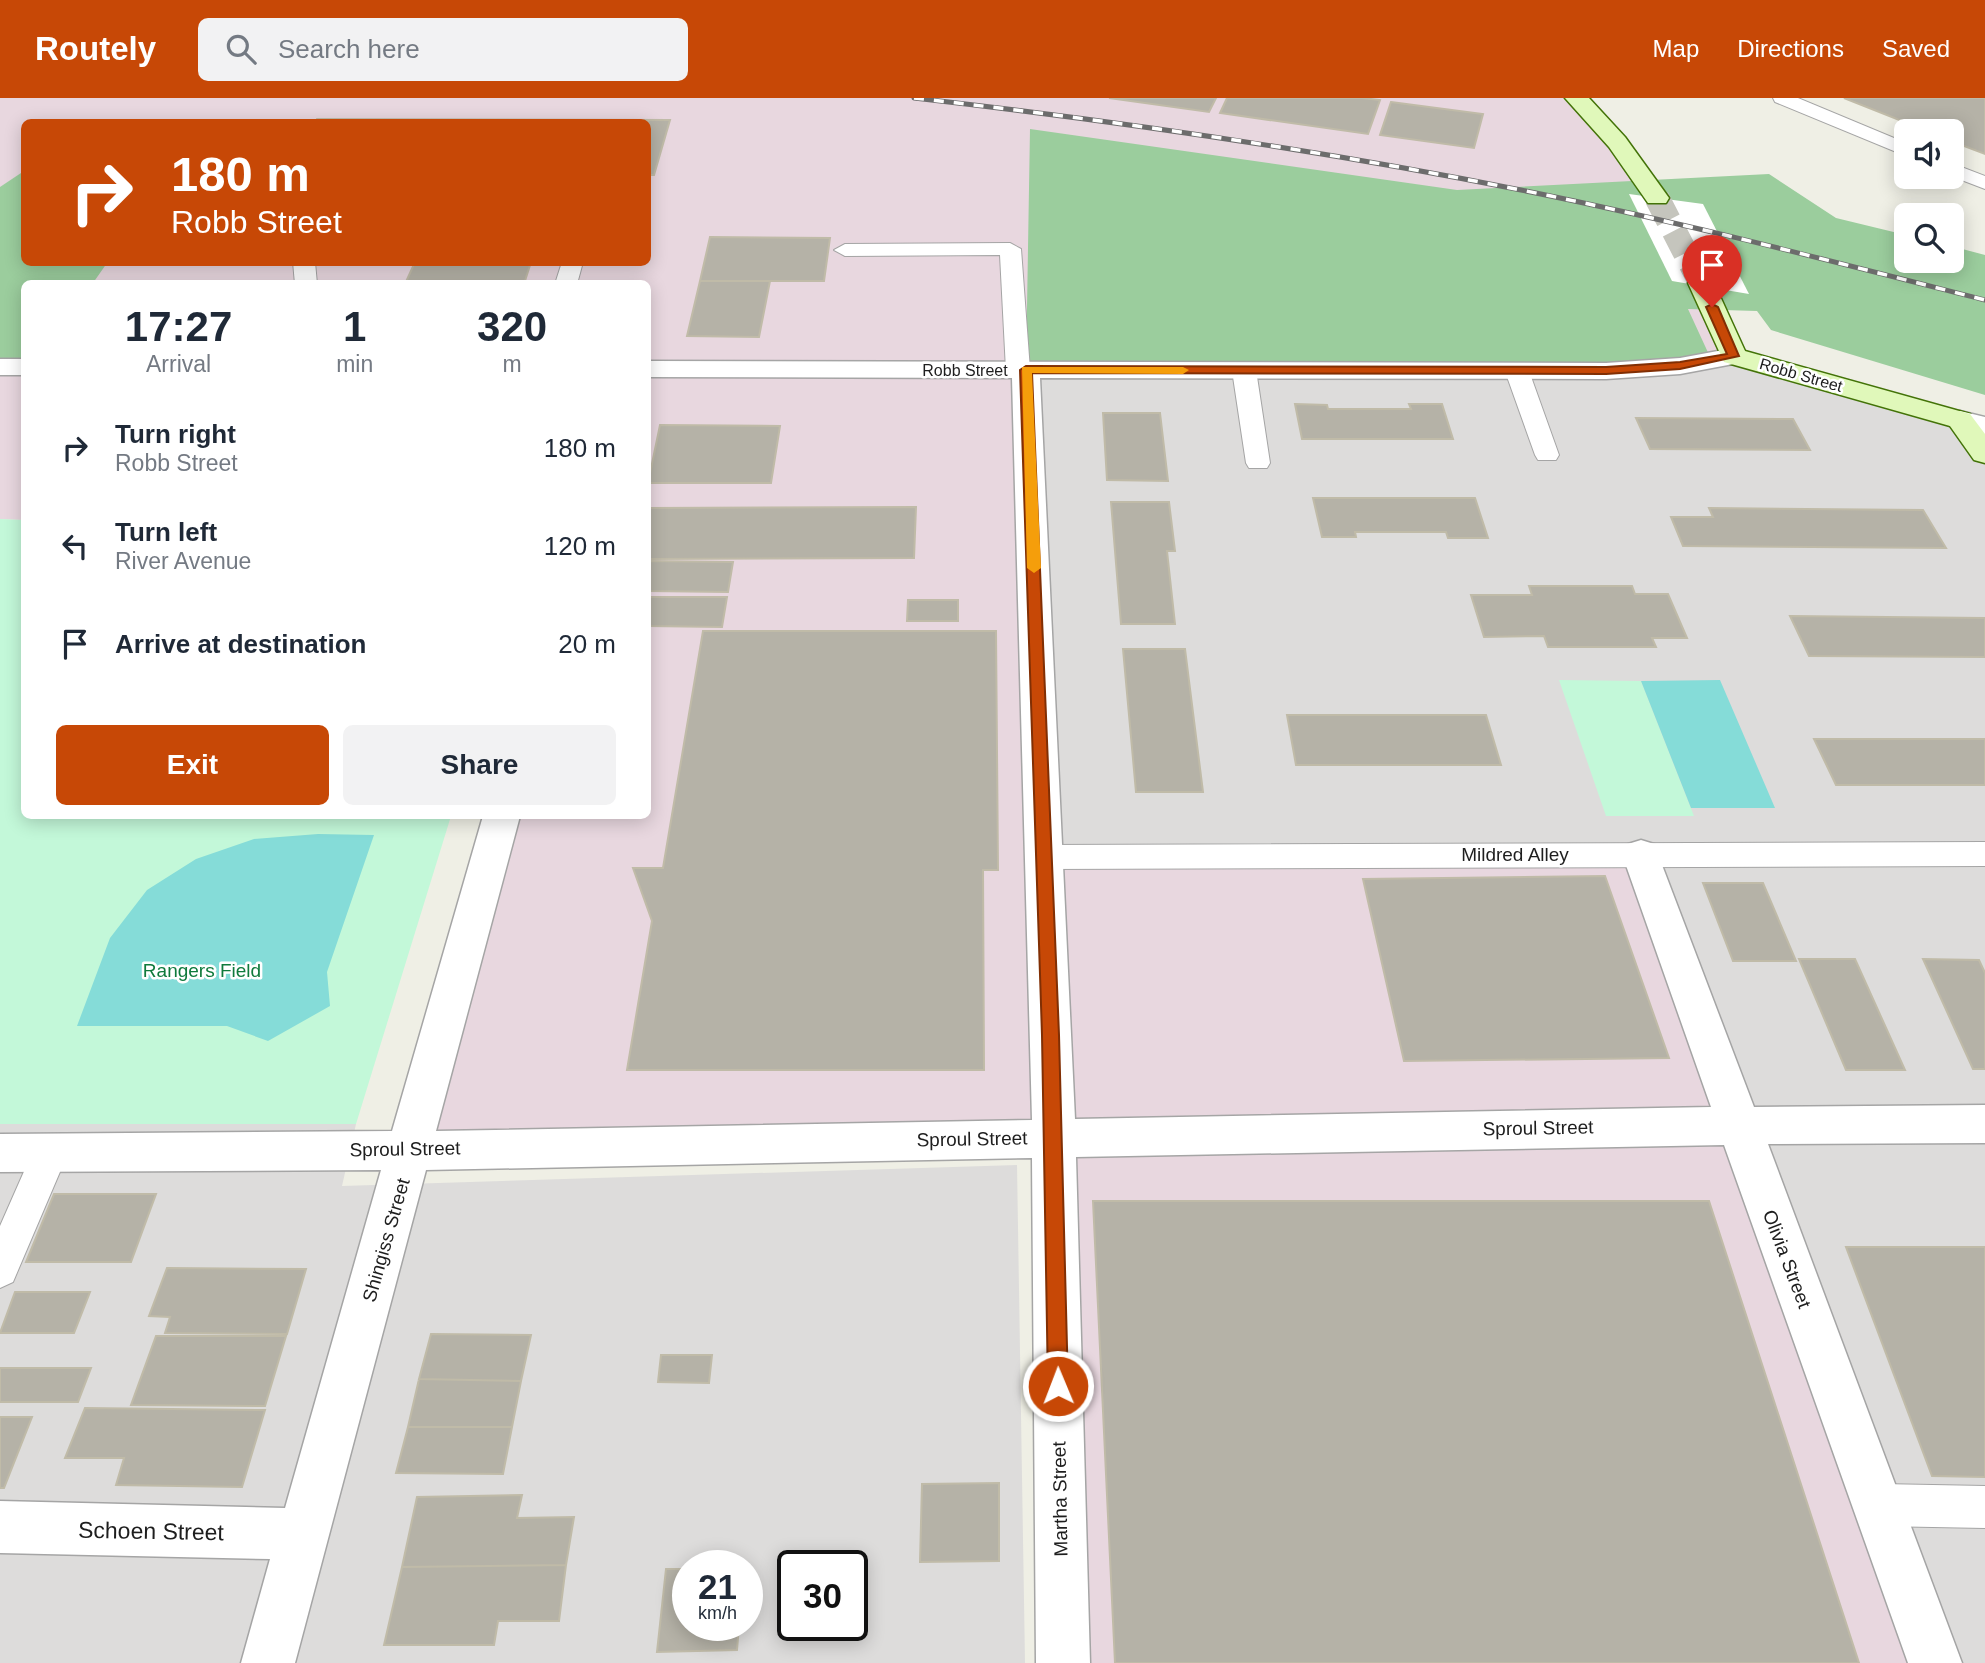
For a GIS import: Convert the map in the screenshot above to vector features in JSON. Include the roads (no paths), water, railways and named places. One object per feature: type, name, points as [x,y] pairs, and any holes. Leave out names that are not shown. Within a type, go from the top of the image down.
[{"type":"street","points":[[1576,98],[1617,142],[1657,198]]},
{"type":"street","points":[[1701,284],[1734,356]]},
{"type":"street","name":"Robb Street","points":[[651,369],[1606,371],[1680,366],[1734,356],[1973,423]]},
{"type":"street","points":[[0,367],[21,367]]},
{"type":"street","name":"Martha Street","points":[[1022,370],[1045,857],[1054,1138],[1063,1663]]},
{"type":"street","points":[[1973,423],[1985,454]]},
{"type":"street","name":"Shingiss Street","points":[[268,1663],[411,1150],[499,819]]},
{"type":"street","name":"Olivia Street","points":[[1641,854],[1736,1125],[1880,1506],[1935,1663]]},
{"type":"street","name":"Sproul Street","points":[[0,1153],[411,1150],[1736,1125],[1985,1124]]},
{"type":"street","name":"Schoen Street","points":[[0,1527],[303,1534]]},
{"type":"lane","points":[[1782,98],[1894,145]]},
{"type":"lane","points":[[1964,174],[1985,183]]},
{"type":"lane","points":[[845,250],[1010,249],[1022,370]]},
{"type":"lane","points":[[1244,370],[1258,463]]},
{"type":"lane","points":[[1517,371],[1547,455]]},
{"type":"lane","name":"Mildred Alley","points":[[1045,857],[1985,854]]},
{"type":"lane","points":[[0,1270],[50,1153]]},
{"type":"lane","points":[[1880,1506],[1985,1507]]},
{"type":"tunnel","points":[[1657,198],[1701,283]]},
{"type":"railway","points":[[914,98],[1218,138],[1446,176],[1696,228],[1985,300]]},
{"type":"park label","name":"Rangers Field","points":[[202,970]]}]
